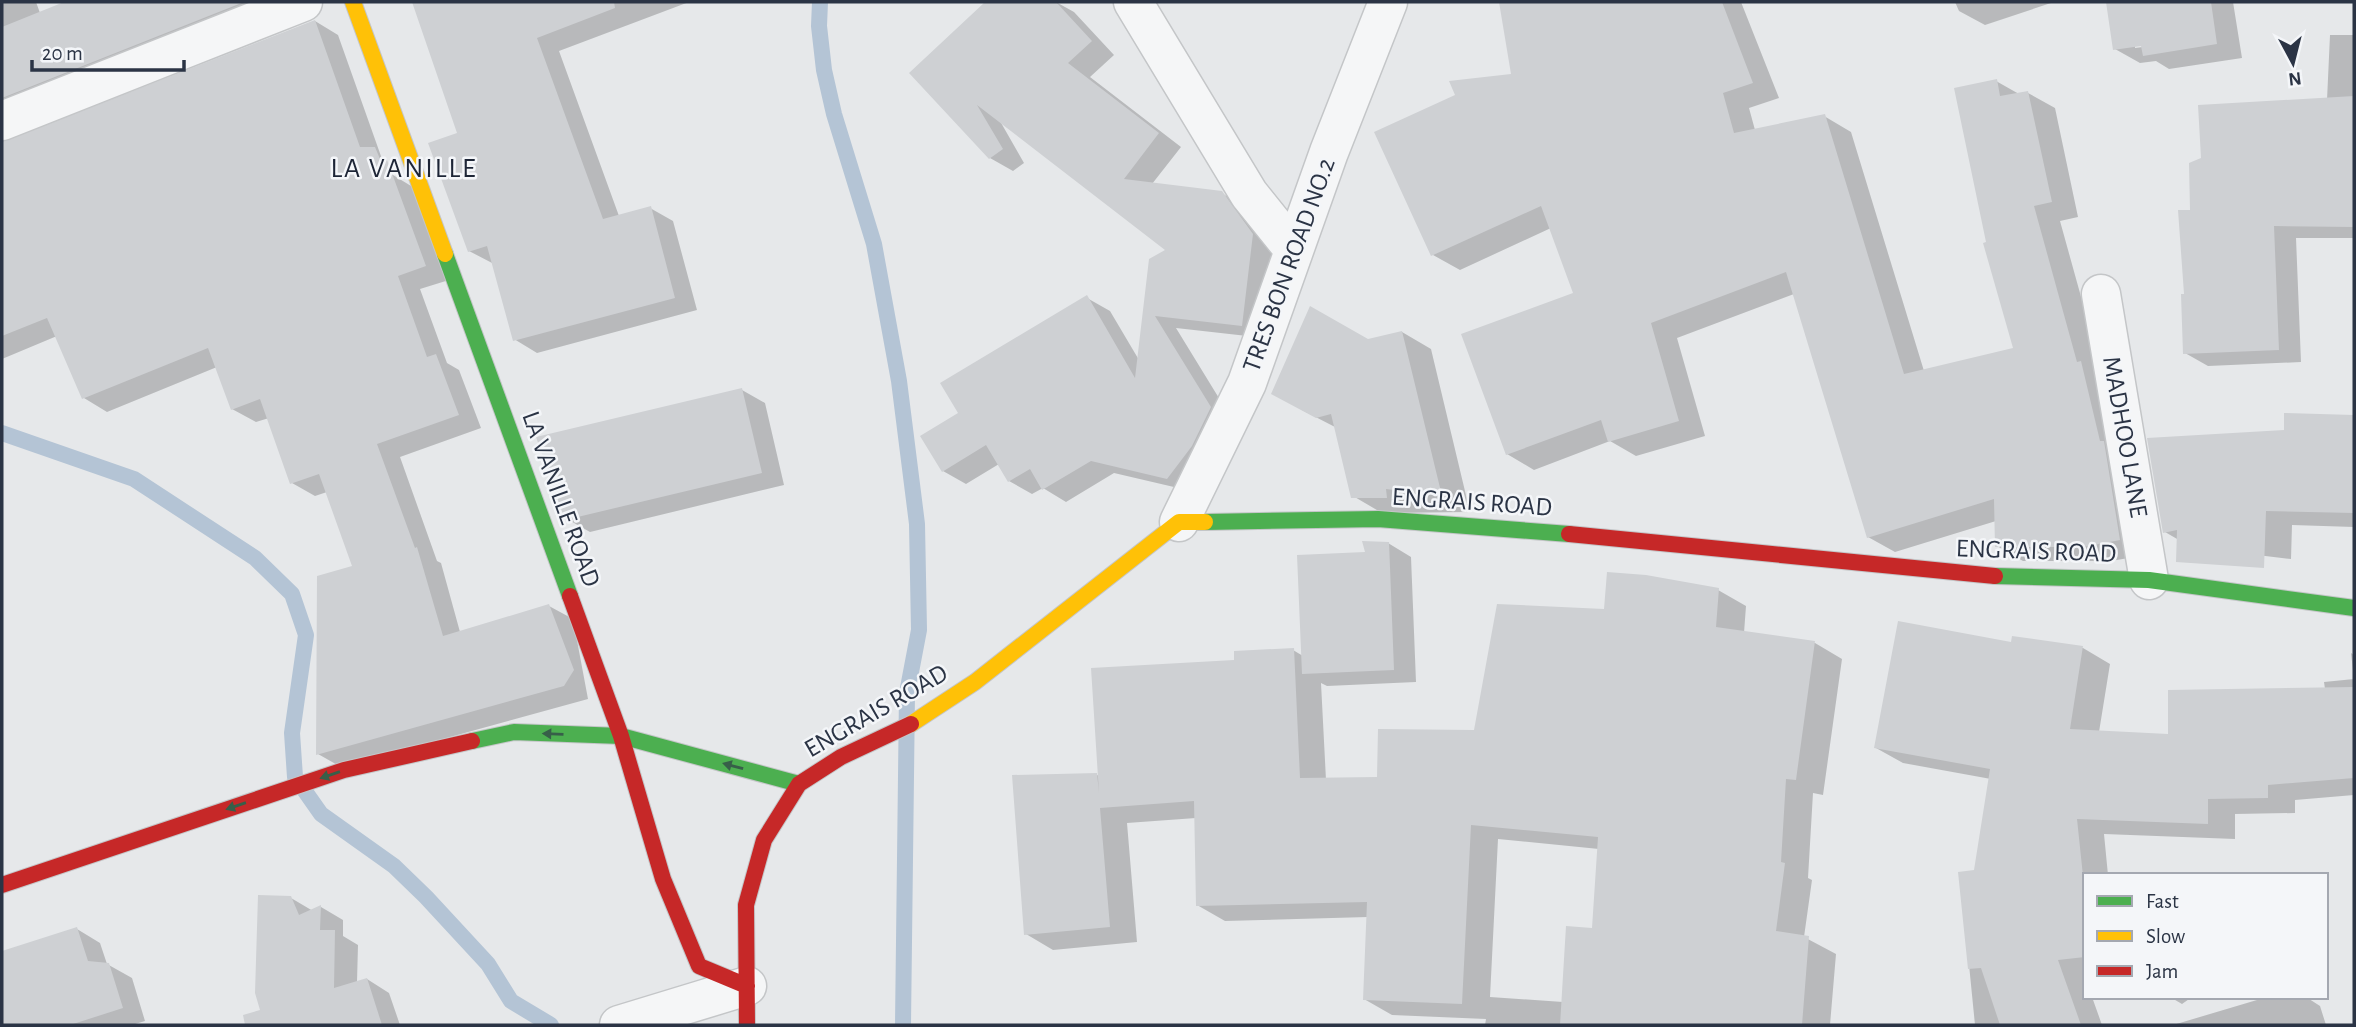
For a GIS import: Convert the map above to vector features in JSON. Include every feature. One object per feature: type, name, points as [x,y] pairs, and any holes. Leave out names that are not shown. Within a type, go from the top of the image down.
[{"type":"street","points":[[2,121],[303,2]]},
{"type":"street","name":"LA VANILLE ROAD","points":[[353,2],[621,736],[663,879],[699,966],[747,986]]},
{"type":"street","points":[[1133,2],[1249,194],[1294,250]]},
{"type":"street","name":"TRES BON ROAD NO.2","points":[[1179,523],[1247,383],[1388,2]]},
{"type":"street","name":"MADHOO LANE","points":[[2101,294],[2148,580]]},
{"type":"street","name":"ENGRAIS ROAD","points":[[747,1025],[746,905],[764,840],[799,784],[841,757],[921,719],[975,681],[1179,523],[1378,519],[1647,540],[1986,576],[2148,580],[2354,608]]},
{"type":"street","points":[[2,885],[344,770],[514,732],[621,736],[799,784]]},
{"type":"street","points":[[619,1025],[747,986]]},
{"type":"building","points":[[64,2],[244,2],[2,98],[2,27]]},
{"type":"building","points":[[412,2],[614,2],[615,8],[537,38],[603,219],[651,206],[675,298],[513,341],[487,246],[468,252],[428,143],[457,133]]},
{"type":"building","points":[[985,2],[1056,2],[1092,41],[1068,63],[1159,133],[1124,179],[1222,191],[1253,234],[1242,326],[1155,316],[1211,407],[1192,446],[1167,479],[1091,461],[1042,490],[1030,469],[1008,482],[986,445],[942,472],[920,436],[958,413],[940,383],[1087,295],[1135,378],[1149,259],[1165,250],[977,105],[1003,149],[989,159],[909,73]]},
{"type":"building","points":[[1499,2],[1722,2],[1753,83],[1723,93],[1734,133],[1825,114],[1904,374],[2013,348],[1983,243],[1986,242],[1954,88],[1997,79],[2000,96],[2028,91],[2052,202],[2034,206],[2077,362],[2081,361],[2100,441],[2104,441],[2120,540],[2083,547],[1995,547],[1994,499],[1867,538],[1786,272],[1651,323],[1679,421],[1608,442],[1601,420],[1506,455],[1461,334],[1573,293],[1541,206],[1431,256],[1374,132],[1455,95],[1449,81],[1511,74]]},
{"type":"building","points":[[2106,2],[2211,2],[2217,44],[2143,56],[2141,46],[2113,50]]},
{"type":"building","points":[[315,20],[360,147],[375,147],[380,159],[386,157],[426,266],[398,276],[427,357],[436,354],[459,415],[377,444],[415,548],[417,547],[443,636],[549,604],[574,670],[564,686],[316,755],[317,576],[352,566],[319,474],[290,484],[260,399],[231,410],[208,348],[82,399],[47,318],[2,336],[2,142]]},
{"type":"building","points":[[2354,96],[2354,227],[2274,226],[2279,350],[2183,354],[2181,294],[2184,294],[2178,210],[2190,210],[2189,163],[2201,158],[2198,105]]},
{"type":"building","points":[[1310,306],[1368,339],[1402,331],[1442,496],[1386,489],[1387,498],[1351,498],[1331,414],[1316,418],[1271,394]]},
{"type":"building","points":[[742,388],[762,473],[565,520],[536,437]]},
{"type":"building","points":[[2284,413],[2354,415],[2354,513],[2266,511],[2264,568],[2176,562],[2177,530],[2163,533],[2147,438],[2284,430]]},
{"type":"building","points":[[1362,541],[1389,542],[1394,670],[1302,674],[1297,555],[1365,552]]},
{"type":"building","points":[[1607,572],[1646,575],[1719,588],[1716,627],[1815,641],[1796,780],[1786,779],[1781,862],[1785,863],[1776,931],[1809,936],[1802,1025],[1560,1025],[1566,926],[1592,928],[1598,837],[1471,825],[1462,1004],[1363,1000],[1367,902],[1196,906],[1194,801],[1100,808],[1110,927],[1024,935],[1012,775],[1097,773],[1099,793],[1091,668],[1234,660],[1234,651],[1294,648],[1300,778],[1377,777],[1378,729],[1474,730],[1497,604],[1604,609]]},
{"type":"building","points":[[1898,621],[2011,642],[2012,636],[2083,646],[2070,729],[2168,734],[2168,690],[2354,687],[2354,778],[2268,785],[2268,798],[2208,799],[2208,824],[2077,819],[2083,876],[2083,957],[2058,960],[2081,1025],[2000,1025],[1981,968],[1968,969],[1958,872],[1974,870],[1990,769],[1874,748]]},
{"type":"building","points":[[258,895],[291,896],[299,915],[321,905],[320,930],[335,930],[334,988],[367,978],[382,1025],[245,1025],[243,1015],[260,1010],[255,993]]},
{"type":"building","points":[[77,927],[88,961],[109,963],[123,1008],[70,1025],[2,1025],[2,951]]},
{"type":"waterway","points":[[820,2],[819,26],[824,70],[834,114],[874,244],[899,381],[917,524],[919,630],[907,693],[903,1025]]},
{"type":"waterway","points":[[2,433],[134,479],[255,558],[292,594],[306,635],[292,733],[295,777],[321,814],[394,866],[426,897],[488,964],[511,1001],[551,1025]]},
{"type":"traffic: fast","points":[[445,254],[570,596]]},
{"type":"traffic: fast","points":[[1205,522],[1378,519],[1569,534]]},
{"type":"traffic: fast","points":[[1995,576],[2149,580],[2354,608]]},
{"type":"traffic: fast","points":[[472,741],[514,732],[621,736],[799,784]]},
{"type":"traffic: slow","points":[[353,2],[445,254]]},
{"type":"traffic: slow","points":[[911,724],[975,682],[1179,522],[1205,522]]},
{"type":"traffic: jam","points":[[1569,534],[1995,576]]},
{"type":"traffic: jam","points":[[570,596],[621,736],[663,879],[699,966],[747,986]]},
{"type":"traffic: jam","points":[[747,1025],[746,905],[764,840],[799,784],[841,757],[911,724]]},
{"type":"traffic: jam","points":[[2,885],[344,770],[472,741]]},
{"type":"district","name":"LA VANILLE","points":[[404,169]]}]
